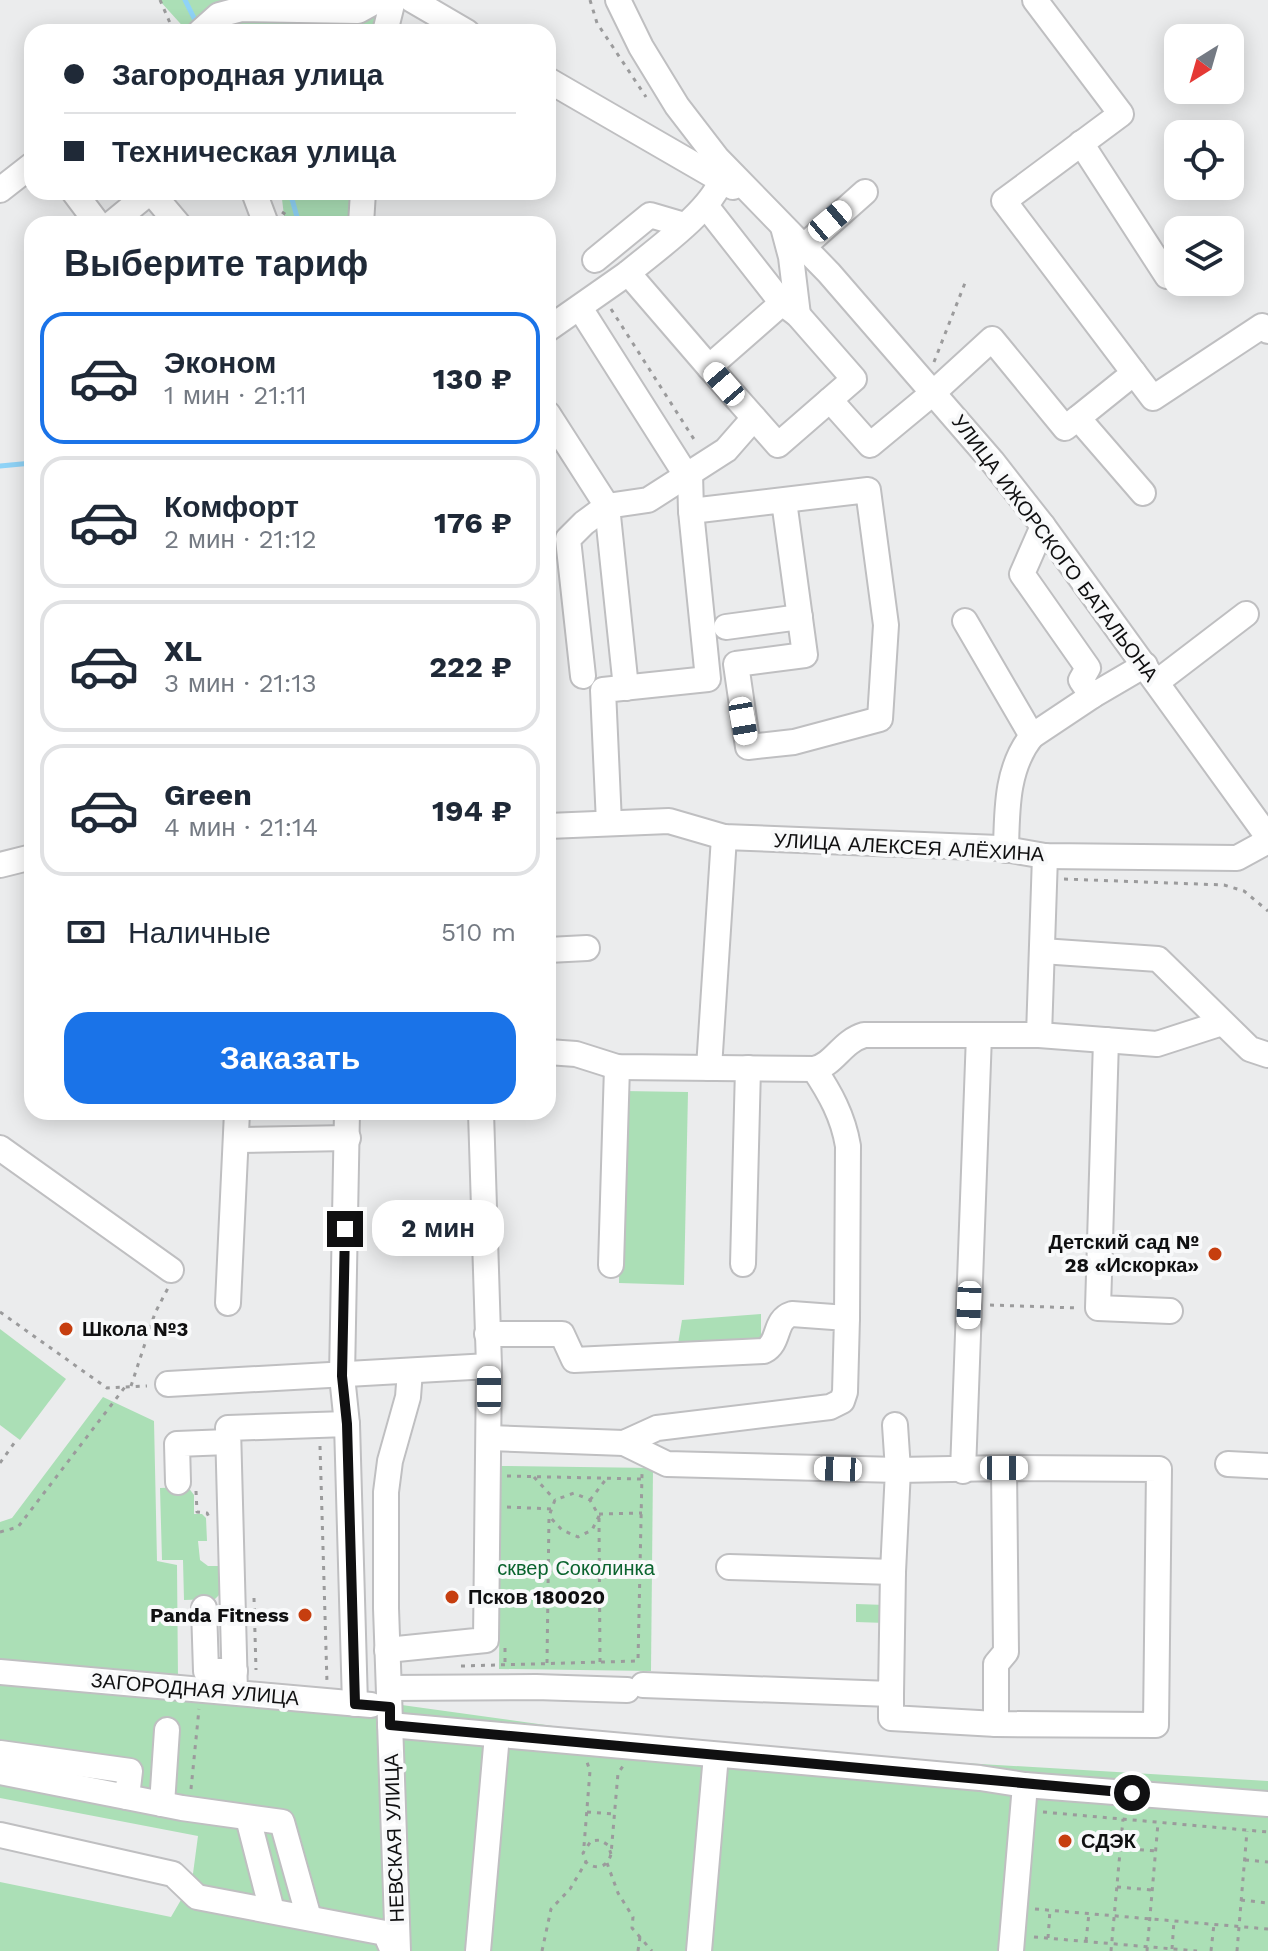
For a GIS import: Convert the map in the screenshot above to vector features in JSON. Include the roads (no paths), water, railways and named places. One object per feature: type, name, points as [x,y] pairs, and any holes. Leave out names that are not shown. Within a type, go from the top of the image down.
[{"type":"street","points":[[209,24],[219,15],[242,9],[358,11],[378,0]]},
{"type":"street","points":[[387,24],[393,0]]},
{"type":"street","points":[[412,0],[453,24]]},
{"type":"street","name":"УЛИЦА ИЖОРСКОГО БАТАЛЬОНА","points":[[618,0],[641,47],[677,106],[717,158],[803,247],[934,392],[1043,526],[1268,839]]},
{"type":"street","points":[[1035,0],[1121,114],[1004,201],[1153,398],[1262,326],[1268,331]]},
{"type":"street","name":"УЛИЦА ИЖОРСКОГО БАТАЛЬОНА","points":[[556,85],[759,202]]},
{"type":"street","points":[[1081,143],[1164,271]]},
{"type":"street","points":[[0,190],[24,171]]},
{"type":"street","points":[[556,324],[628,273],[706,206],[718,191],[721,180]]},
{"type":"street","points":[[803,247],[865,192]]},
{"type":"street","points":[[121,216],[141,200]]},
{"type":"street","points":[[158,200],[171,216]]},
{"type":"street","points":[[628,273],[778,445],[854,379],[790,309],[706,206]]},
{"type":"street","points":[[595,260],[650,215],[684,225]]},
{"type":"street","points":[[783,227],[791,257],[790,309]]},
{"type":"street","points":[[580,308],[694,470],[691,511],[708,679],[603,690],[609,823]]},
{"type":"street","points":[[709,367],[790,309]]},
{"type":"street","points":[[830,400],[870,445],[992,339],[1065,428],[1134,373]]},
{"type":"street","points":[[583,676],[568,539],[607,506],[648,500],[726,450],[754,418]]},
{"type":"street","points":[[1078,418],[1143,493]]},
{"type":"street","points":[[556,426],[607,506],[626,688]]},
{"type":"street","points":[[691,511],[868,490],[886,625],[880,719],[794,742],[748,747],[736,664],[805,655],[784,501]]},
{"type":"street","points":[[1043,526],[1022,574],[1088,668],[1081,680],[1092,696]]},
{"type":"street","points":[[1006,850],[1007,804],[1015,768],[1032,736],[1092,696],[1151,673],[1246,614]]},
{"type":"street","points":[[726,627],[800,617]]},
{"type":"street","points":[[965,621],[1032,736]]},
{"type":"street","name":"УЛИЦА АЛЕКСЕЯ АЛЁХИНА","points":[[556,826],[669,821],[724,837],[1006,850],[1045,867],[1237,858],[1268,839]]},
{"type":"street","points":[[709,1068],[724,837]]},
{"type":"street","points":[[0,865],[24,859]]},
{"type":"street","points":[[1039,1035],[1045,867]]},
{"type":"street","points":[[556,950],[587,948]]},
{"type":"street","points":[[1042,951],[1158,959],[1250,1049],[1268,1055]]},
{"type":"street","points":[[556,1053],[576,1054],[617,1067],[814,1069],[828,1062],[851,1039],[864,1035],[1039,1035],[1157,1044],[1222,1023]]},
{"type":"street","points":[[963,1471],[979,1035]]},
{"type":"street","points":[[1106,1040],[1098,1308],[1170,1311]]},
{"type":"street","points":[[611,1265],[617,1067]]},
{"type":"street","points":[[743,1264],[748,1068]]},
{"type":"street","points":[[634,1448],[657,1428],[830,1407],[842,1401],[845,1392],[847,1318],[848,1146],[844,1124],[814,1069]]},
{"type":"street","points":[[228,1303],[237,1120]]},
{"type":"street","points":[[347,1120],[342,1376],[347,1424],[355,1704]]},
{"type":"street","points":[[387,1650],[486,1640],[489,1366],[481,1120]]},
{"type":"street","points":[[237,1140],[348,1138]]},
{"type":"street","points":[[0,1148],[171,1270]]},
{"type":"street","points":[[487,1334],[562,1334],[574,1360],[764,1351],[774,1343],[780,1321],[785,1316],[847,1318]]},
{"type":"street","points":[[168,1384],[489,1366]]},
{"type":"street","name":"НЕВСКАЯ УЛИЦА","points":[[395,1951],[386,1492],[390,1461],[408,1397],[410,1371]]},
{"type":"street","points":[[204,1608],[206,1671],[235,1681],[228,1428],[347,1424]]},
{"type":"street","points":[[489,1438],[634,1448],[667,1464],[898,1470],[963,1471],[1004,1468],[1159,1469],[1156,1725],[996,1724],[891,1718],[898,1470],[895,1425]]},
{"type":"street","points":[[184,1484],[177,1444],[228,1442]]},
{"type":"street","points":[[1228,1464],[1268,1466]]},
{"type":"street","points":[[996,1724],[996,1664],[1006,1652],[1004,1468]]},
{"type":"street","points":[[729,1567],[893,1572]]},
{"type":"street","name":"ЗАГОРОДНАЯ УЛИЦА","points":[[0,1672],[235,1681],[355,1704],[390,1707],[497,1735],[980,1778],[1025,1785],[1268,1804]]},
{"type":"street","points":[[390,1707],[536,1687],[891,1694]]},
{"type":"street","points":[[162,1804],[167,1730]]},
{"type":"street","points":[[478,1951],[497,1735]]},
{"type":"street","points":[[0,1753],[130,1771],[127,1797]]},
{"type":"street","points":[[699,1951],[716,1755]]},
{"type":"street","points":[[0,1772],[189,1809],[282,1822],[309,1918]]},
{"type":"street","points":[[1012,1943],[1025,1785]]},
{"type":"street","points":[[248,1818],[272,1911]]},
{"type":"street","points":[[0,1835],[173,1874],[197,1897],[385,1933],[395,1951]]},
{"type":"waterway","points":[[185,0],[197,24]]},
{"type":"waterway","points":[[292,200],[297,216]]},
{"type":"waterway","points":[[0,466],[24,464]]},
{"type":"place","name":"Детский сад № 28 «Искорка»","points":[[1215,1254]]},
{"type":"place","name":"Школа №3","points":[[66,1329]]},
{"type":"place","name":"Псков 180020","points":[[452,1597]]},
{"type":"place","name":"Panda Fitness","points":[[305,1615]]},
{"type":"place","name":"СДЭК","points":[[1065,1841]]},
{"type":"park label","name":"сквер Соколинка","points":[[576,1568]]}]
